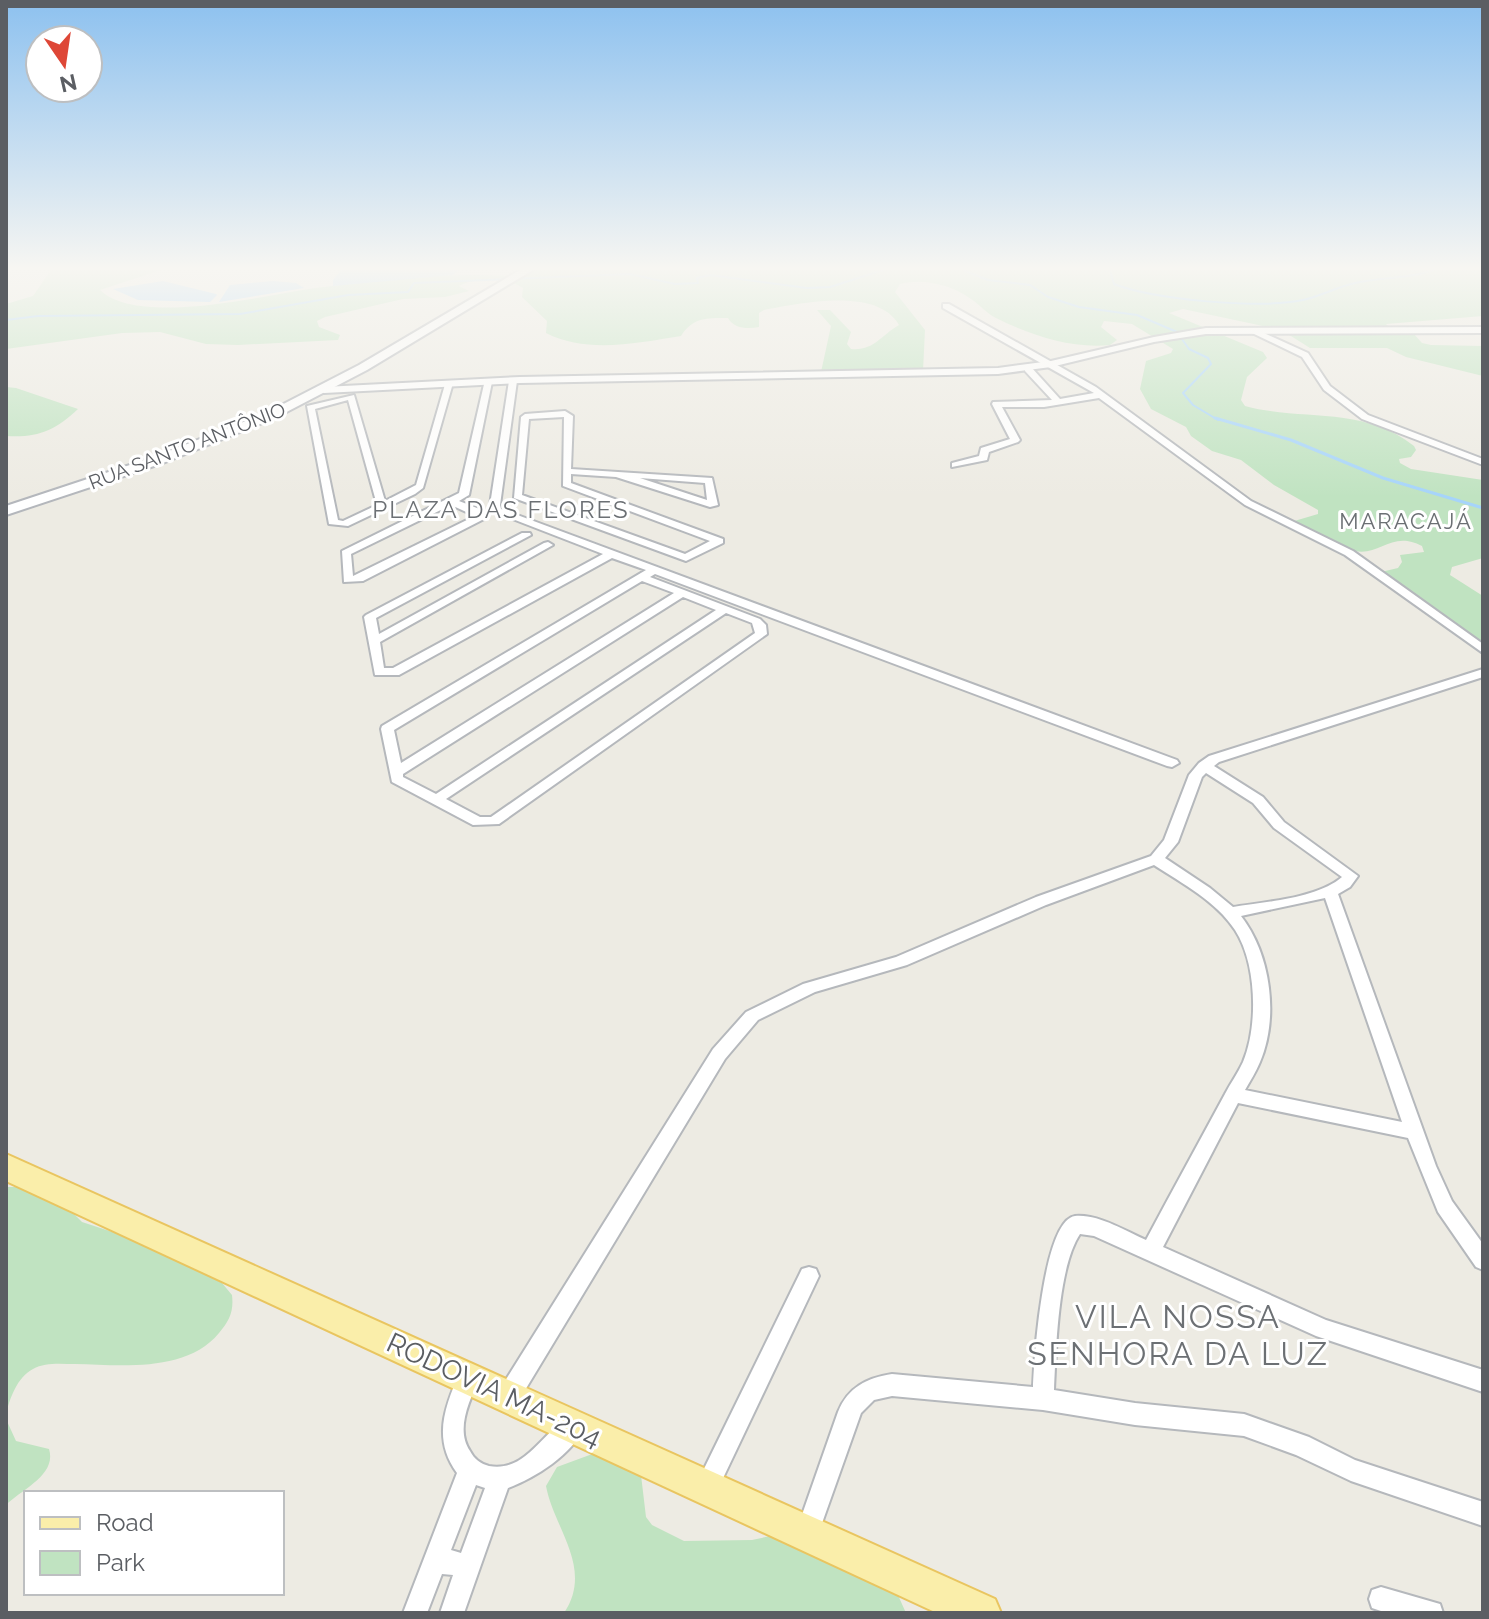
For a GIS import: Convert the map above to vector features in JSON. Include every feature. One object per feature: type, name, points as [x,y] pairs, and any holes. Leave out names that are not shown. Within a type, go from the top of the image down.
[{"type":"main road","name":"RUA SANTO ANTÔNIO","points":[[6,511],[196,445],[324,390],[395,346]]},
{"type":"main road","name":"RODOVIA MA-204","points":[[6,1167],[981,1613]]},
{"type":"street","points":[[1015,346],[1100,395],[1163,438],[1236,496],[1349,553],[1483,649]]},
{"type":"street","points":[[324,390],[517,380],[1028,369],[1133,346]]},
{"type":"street","points":[[1285,346],[1305,355],[1320,381],[1365,417],[1483,462]]},
{"type":"street","points":[[1028,369],[1058,402]]},
{"type":"street","points":[[517,380],[495,505],[497,511],[1172,763]]},
{"type":"street","points":[[452,502],[478,512],[480,517],[359,579],[348,580],[346,553],[452,502],[467,490],[488,382]]},
{"type":"street","points":[[382,506],[351,397],[310,407],[334,524],[344,524],[382,506],[420,486],[449,383]]},
{"type":"street","points":[[955,465],[981,459],[984,450],[1015,440],[996,404],[1058,402],[1100,395]]},
{"type":"street","points":[[569,416],[566,471],[566,484],[719,541],[686,558],[515,493],[525,417],[569,416]]},
{"type":"street","points":[[566,471],[616,474],[709,480],[713,505],[708,506],[616,474]]},
{"type":"street","points":[[513,515],[533,502]]},
{"type":"street","points":[[526,535],[370,617],[379,672],[395,672],[613,553]]},
{"type":"street","points":[[374,641],[548,545]]},
{"type":"street","points":[[641,577],[756,621],[761,634],[494,821],[478,822],[397,779],[387,729],[641,577],[656,569]]},
{"type":"street","points":[[396,772],[682,593]]},
{"type":"street","points":[[436,800],[725,609]]},
{"type":"street","points":[[508,1397],[719,1054],[740,1025],[819,983],[901,961],[1041,901],[1156,859],[1171,842],[1185,798],[1204,766],[1214,759],[1483,673]]},
{"type":"street","points":[[1204,766],[1258,800],[1279,825],[1351,876],[1347,884],[1330,892],[1230,913]]},
{"type":"street","points":[[1150,1252],[1252,1061],[1261,1033],[1262,1006],[1252,947],[1230,913],[1156,859]]},
{"type":"street","points":[[1330,892],[1415,1132],[1445,1206],[1483,1261]]},
{"type":"street","points":[[1233,1095],[1415,1132]]},
{"type":"street","points":[[1043,1399],[1047,1332],[1068,1232],[1084,1224],[1357,1342],[1483,1381]]},
{"type":"street","points":[[707,1488],[809,1276]]},
{"type":"street","points":[[468,1379],[456,1411],[453,1434],[458,1457],[470,1470],[484,1478],[500,1478],[521,1472],[573,1427]]},
{"type":"street","points":[[807,1534],[849,1412],[859,1395],[872,1387],[892,1385],[1043,1399],[1135,1414],[1244,1425],[1301,1445],[1351,1470],[1483,1514]]},
{"type":"street","points":[[415,1613],[470,1470]]},
{"type":"street","points":[[452,1613],[500,1478]]},
{"type":"street","points":[[435,1562],[453,1562],[468,1570]]},
{"type":"street","points":[[1381,1599],[1431,1613]]},
{"type":"green space","points":[[6,346],[31,346],[6,349]]},
{"type":"green space","points":[[827,346],[866,348],[924,346],[923,371],[821,372]]},
{"type":"green space","points":[[1167,346],[1247,346],[1263,352],[1267,358],[1247,377],[1241,400],[1245,406],[1374,425],[1414,446],[1416,450],[1411,457],[1399,459],[1400,463],[1411,469],[1483,480],[1483,558],[1452,567],[1450,575],[1483,596],[1483,646],[1381,572],[1398,568],[1402,562],[1400,555],[1424,552],[1422,546],[1402,541],[1364,552],[1322,539],[1291,522],[1318,514],[1318,510],[1274,485],[1241,460],[1212,451],[1191,436],[1186,427],[1151,409],[1140,389],[1146,361],[1171,353],[1173,349]]},
{"type":"green space","points":[[1306,346],[1483,346],[1483,376],[1406,357],[1387,348]]},
{"type":"green space","points":[[6,387],[78,409],[45,432],[6,436]]},
{"type":"green space","points":[[6,1187],[21,1187],[59,1199],[82,1222],[137,1240],[222,1283],[232,1295],[226,1324],[205,1346],[171,1361],[132,1365],[48,1364],[38,1367],[18,1383],[6,1415]]},
{"type":"green space","points":[[6,1419],[16,1441],[49,1449],[50,1458],[43,1474],[6,1505]]},
{"type":"green space","points":[[595,1453],[641,1475],[646,1517],[652,1525],[684,1541],[752,1540],[775,1535],[795,1541],[836,1566],[897,1593],[906,1613],[564,1613],[572,1596],[574,1564],[546,1486],[557,1467]]},
{"type":"waterway","points":[[1187,346],[1208,358],[1211,364],[1183,393],[1193,405],[1218,420]]},
{"type":"waterway","points":[[1215,418],[1291,440],[1383,478],[1483,508]]},
{"type":"district","name":"PLAZA DAS FLORES","points":[[501,509]]},
{"type":"district","name":"MARACAJÁ","points":[[1406,521]]},
{"type":"district","name":"VILA NOSSA SENHORA DA LUZ","points":[[1178,1334]]}]
